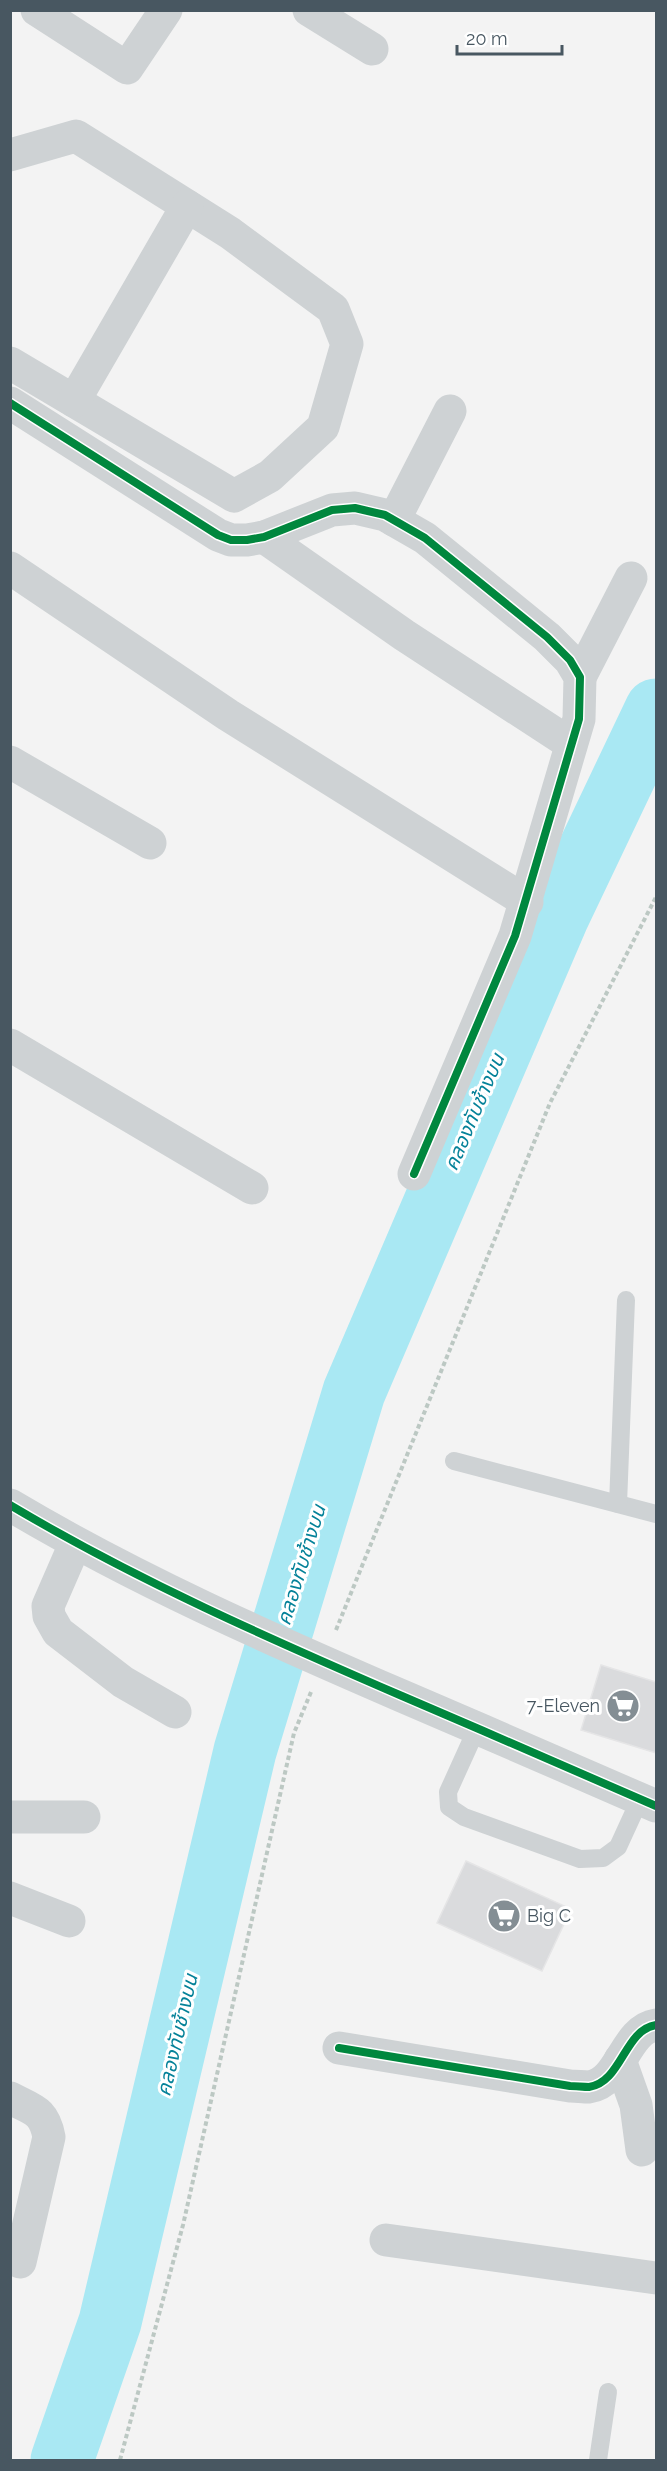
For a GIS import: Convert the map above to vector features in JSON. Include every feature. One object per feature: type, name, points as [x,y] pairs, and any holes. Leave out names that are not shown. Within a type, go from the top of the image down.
[{"type":"street","points":[[37,10],[126,68],[166,10]]},
{"type":"street","points":[[309,10],[372,49]]},
{"type":"street","points":[[10,155],[76,136],[230,233],[333,309],[346,344],[322,427],[270,476],[234,496],[10,363]]},
{"type":"street","points":[[74,401],[187,206]]},
{"type":"street","points":[[10,403],[218,535],[231,540],[264,537],[332,510],[355,508],[385,515],[424,538],[547,637],[570,660],[580,677]]},
{"type":"street","points":[[394,520],[450,411]]},
{"type":"street","points":[[264,537],[404,635],[571,744]]},
{"type":"street","points":[[10,568],[228,715],[527,902]]},
{"type":"street","points":[[414,1174],[504,966],[527,902],[579,719],[580,677],[631,578]]},
{"type":"street","points":[[10,762],[150,843]]},
{"type":"street","points":[[10,1045],[252,1188]]},
{"type":"street","points":[[10,1504],[75,1544],[160,1588],[648,1803]]},
{"type":"street","points":[[75,1544],[48,1606],[49,1617],[58,1632],[123,1682],[175,1712]]},
{"type":"street","points":[[10,1817],[84,1817]]},
{"type":"street","points":[[10,1899],[69,1922]]},
{"type":"street","points":[[339,2048],[570,2086],[590,2086],[604,2081],[635,2038],[653,2025],[657,2025]]},
{"type":"street","points":[[620,2060],[636,2105],[642,2151]]},
{"type":"street","points":[[10,2098],[34,2110],[45,2120],[49,2137],[20,2262]]},
{"type":"street","points":[[386,2240],[657,2277]]},
{"type":"lane","points":[[618,1504],[626,1300]]},
{"type":"lane","points":[[454,1461],[657,1515]]},
{"type":"lane","points":[[477,1728],[448,1792],[449,1807],[464,1817],[580,1859],[603,1858],[618,1847],[648,1803]]},
{"type":"lane","points":[[598,2460],[608,2392]]},
{"type":"building","name":"7-Eleven","points":[[601,1665],[656,1682],[656,1753],[581,1730]]},
{"type":"building","name":"Big C","points":[[466,1861],[571,1909],[542,1971],[437,1923]]},
{"type":"waterway","name":"คลองทับช้างบน","points":[[62,2460],[110,2322],[245,1751],[354,1392],[557,918],[656,710]]},
{"type":"cycle path","points":[[10,403],[218,535],[231,540],[264,537],[332,510],[355,508],[385,515],[425,538],[547,637],[570,660],[580,677],[579,719],[515,936],[414,1174]]},
{"type":"cycle path","points":[[10,1505],[154,1583],[252,1630],[656,1806]]},
{"type":"cycle path","points":[[339,2048],[570,2086],[589,2087],[609,2076],[637,2036],[645,2029],[656,2025]]},
{"type":"place","name":"7-Eleven","points":[[623,1706]]},
{"type":"place","name":"Big C","points":[[504,1916]]}]
